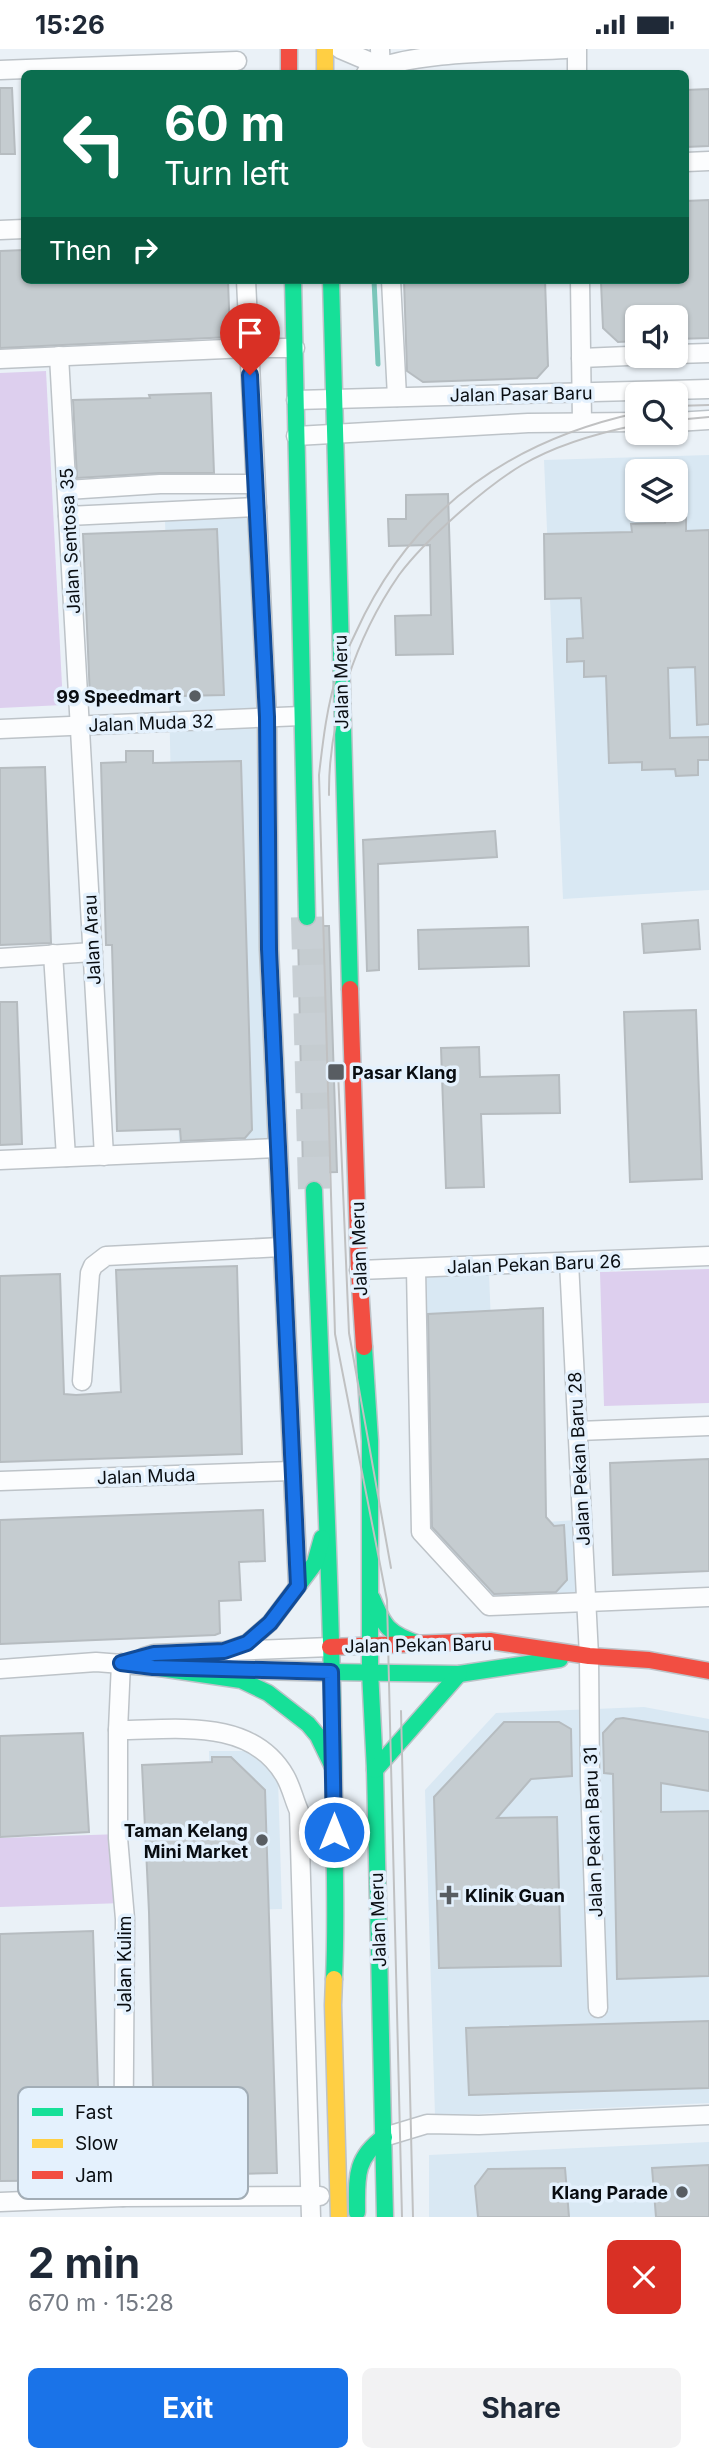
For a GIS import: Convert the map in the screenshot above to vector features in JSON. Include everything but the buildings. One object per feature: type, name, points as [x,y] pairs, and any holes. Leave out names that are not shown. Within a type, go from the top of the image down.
[{"type":"main road","points":[[289,49],[289,70]]},
{"type":"main road","points":[[325,49],[325,70]]},
{"type":"main road","points":[[293,284],[307,917]]},
{"type":"main road","name":"Jalan Meru","points":[[331,284],[359,1270],[370,1441],[369,1646],[375,1770],[385,2217]]},
{"type":"main road","points":[[314,1190],[331,1672],[337,1923],[333,2005],[339,2217]]},
{"type":"main road","points":[[224,1651],[247,1643],[270,1623],[315,1563],[326,1525]]},
{"type":"main road","points":[[370,1594],[390,1632],[419,1644]]},
{"type":"main road","name":"Jalan Pekan Baru","points":[[330,1647],[489,1641],[589,1655],[649,1660],[709,1671]]},
{"type":"main road","name":"Jalan Pekan Baru","points":[[331,1672],[458,1674],[589,1655]]},
{"type":"main road","points":[[153,1667],[241,1680],[268,1693],[308,1724],[325,1749],[333,1769],[334,1857]]},
{"type":"main road","points":[[375,1770],[458,1674]]},
{"type":"main road","points":[[357,2217],[357,2180],[361,2159],[368,2147],[384,2137]]},
{"type":"street","points":[[55,49],[55,68]]},
{"type":"street","points":[[340,49],[377,65],[480,53],[566,49]]},
{"type":"street","points":[[577,49],[577,70]]},
{"type":"street","points":[[0,70],[237,61]]},
{"type":"street","points":[[689,162],[709,160]]},
{"type":"street","points":[[0,230],[21,229]]},
{"type":"street","points":[[246,284],[267,717],[269,949],[298,1586]]},
{"type":"street","points":[[391,284],[397,397]]},
{"type":"street","points":[[580,284],[582,422]]},
{"type":"street","points":[[0,359],[295,348]]},
{"type":"street","points":[[688,354],[709,353]]},
{"type":"street","name":"Jalan Sentosa 35","points":[[59,356],[80,725]]},
{"type":"street","points":[[581,358],[625,356]]},
{"type":"street","name":"Jalan Pasar Baru","points":[[296,400],[709,389]]},
{"type":"street","points":[[688,421],[709,420]]},
{"type":"street","name":"Jalan Pasar Baru","points":[[296,436],[536,423],[625,422]]},
{"type":"street","points":[[67,490],[160,484],[254,484]]},
{"type":"street","points":[[68,516],[257,507]]},
{"type":"street","name":"Jalan Muda 32","points":[[0,729],[302,716]]},
{"type":"street","name":"Jalan Arau","points":[[80,725],[104,1156]]},
{"type":"street","points":[[0,958],[93,952]]},
{"type":"street","points":[[53,954],[66,1157]]},
{"type":"street","points":[[0,1160],[277,1148]]},
{"type":"street","points":[[82,1381],[90,1273],[100,1260],[106,1256],[281,1247]]},
{"type":"street","name":"Jalan Pekan Baru 26","points":[[359,1270],[709,1256]]},
{"type":"street","name":"Jalan Pekan Baru 28","points":[[569,1262],[589,1655]]},
{"type":"street","points":[[416,1269],[421,1532],[489,1606],[709,1597]]},
{"type":"street","points":[[578,1431],[709,1426]]},
{"type":"street","name":"Jalan Muda","points":[[0,1481],[291,1471]]},
{"type":"street","points":[[121,1663],[154,1654],[330,1647]]},
{"type":"street","name":"Jalan Pekan Baru 31","points":[[589,1655],[590,1783],[598,2008]]},
{"type":"street","points":[[0,1669],[96,1662],[153,1667],[331,1672]]},
{"type":"street","name":"Jalan Kulim","points":[[121,1663],[118,1838],[125,1919],[124,2087]]},
{"type":"street","points":[[118,1730],[204,1730],[239,1736],[265,1753],[284,1775],[299,1811],[311,2217]]},
{"type":"street","points":[[384,2137],[427,2125],[709,2115]]},
{"type":"street","points":[[248,2196],[337,2196]]},
{"type":"street","points":[[0,2202],[74,2199]]},
{"type":"shaded area","points":[[46,371],[63,705],[0,708],[0,373]]},
{"type":"shaded area","points":[[709,455],[709,890],[563,899],[544,460]]},
{"type":"shaded area","points":[[251,514],[262,956],[270,1140],[179,1145],[165,518]]},
{"type":"shaded area","points":[[709,1269],[709,1403],[604,1406],[600,1272]]},
{"type":"shaded area","points":[[489,1272],[498,1510],[517,1524],[576,1520],[579,1595],[493,1600],[424,1532],[422,1274]]},
{"type":"shaded area","points":[[644,1707],[709,1719],[709,2103],[435,2116],[425,1790],[496,1713]]},
{"type":"shaded area","points":[[209,1751],[251,1751],[278,1779],[282,1909],[214,1911]]},
{"type":"shaded area","points":[[121,1834],[124,1903],[0,1907],[0,1838]]},
{"type":"shaded area","points":[[709,2142],[709,2217],[429,2217],[429,2155]]},
{"type":"waterway","points":[[374,284],[378,364]]},
{"type":"tunnel","points":[[307,917],[314,1190]]},
{"type":"tram line","points":[[688,406],[709,405]]},
{"type":"tram line","points":[[402,2217],[387,1600],[335,1334],[319,775],[322,749],[334,684],[356,632],[379,589],[405,551],[435,517],[469,488],[506,463],[547,442],[590,425],[625,416]]},
{"type":"tram line","points":[[688,419],[709,417]]},
{"type":"tram line","points":[[329,795],[333,737],[348,680],[370,625],[410,561],[473,501],[522,465],[549,451],[625,428]]},
{"type":"tram line","points":[[338,1071],[349,1333],[391,1568]]},
{"type":"tram line","points":[[401,1711],[413,2217]]},
{"type":"traffic: fast","points":[[293,284],[307,917]]},
{"type":"traffic: fast","points":[[331,284],[350,989]]},
{"type":"traffic: fast","points":[[314,1190],[333,1718],[334,1979]]},
{"type":"traffic: fast","points":[[364,1347],[370,1441],[370,1671],[375,1770],[385,2217]]},
{"type":"traffic: fast","points":[[224,1651],[247,1643],[270,1623],[315,1563],[322,1538]]},
{"type":"traffic: fast","points":[[372,1598],[384,1623],[394,1633],[419,1644]]},
{"type":"traffic: fast","points":[[331,1672],[459,1674],[560,1659]]},
{"type":"traffic: fast","points":[[153,1667],[241,1680],[268,1693],[308,1724],[318,1736],[332,1765]]},
{"type":"traffic: fast","points":[[375,1770],[459,1674]]},
{"type":"traffic: fast","points":[[357,2212],[358,2179],[362,2161],[384,2137]]},
{"type":"traffic: slow","points":[[325,49],[325,70]]},
{"type":"traffic: slow","points":[[334,1979],[339,2217]]},
{"type":"traffic: jam","points":[[289,49],[289,70]]},
{"type":"traffic: jam","points":[[350,989],[364,1347]]},
{"type":"traffic: jam","points":[[330,1647],[490,1641],[589,1656],[649,1660],[709,1671]]},
{"type":"place","name":"99 Speedmart","points":[[195,696]]},
{"type":"place","name":"Pasar Klang","points":[[336,1072]]},
{"type":"place","name":"Taman Kelang Mini Market","points":[[262,1840]]},
{"type":"place","name":"Klinik Guan","points":[[449,1895]]},
{"type":"place","name":"Klang Parade","points":[[682,2192]]},
{"type":"route","points":[[250,375],[267,717],[269,949],[298,1586],[270,1623],[247,1643],[224,1651],[154,1654],[121,1663],[153,1667],[331,1672],[334,1832]]}]
